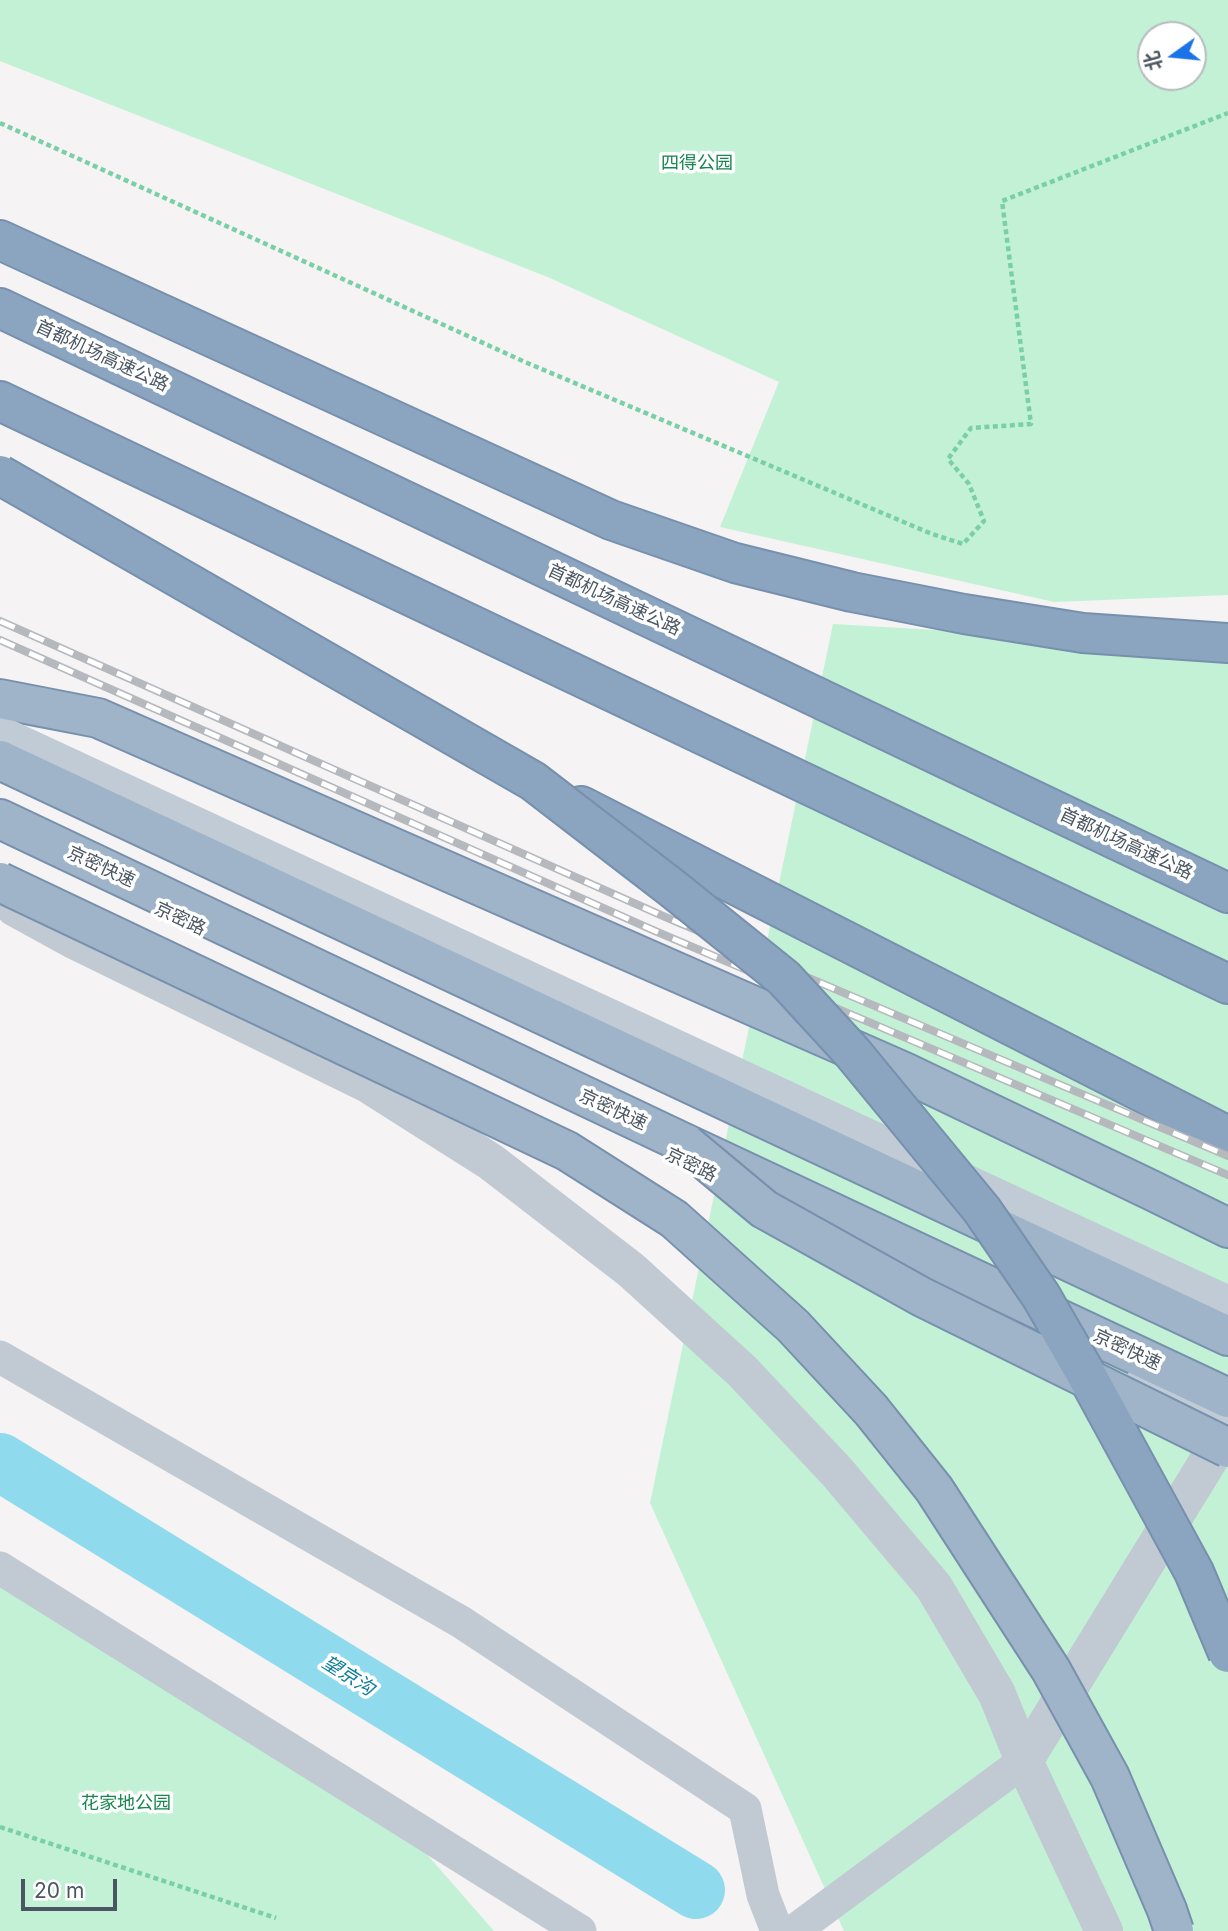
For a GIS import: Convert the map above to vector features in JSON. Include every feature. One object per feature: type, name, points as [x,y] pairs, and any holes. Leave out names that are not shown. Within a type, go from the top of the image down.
[{"type":"highway","points":[[0,240],[611,520],[735,563],[852,592],[964,614],[1083,633],[1228,643]]},
{"type":"highway","name":"首都机场高速公路","points":[[0,308],[1228,892]]},
{"type":"highway","points":[[0,401],[1228,984]]},
{"type":"highway","points":[[0,475],[533,781],[1228,1136]]},
{"type":"highway","points":[[0,675],[904,1072],[1228,1228]]},
{"type":"highway","points":[[0,699],[98,718]]},
{"type":"highway","points":[[0,760],[1228,1336]]},
{"type":"highway","points":[[533,781],[784,978],[852,1052],[982,1210],[1041,1296],[1086,1374],[1194,1572],[1228,1653]]},
{"type":"highway","name":"京密快速","points":[[0,819],[1228,1398]]},
{"type":"highway","points":[[0,883],[567,1151],[674,1219],[793,1326],[871,1410],[934,1489],[1044,1658],[1110,1777],[1174,1931]]},
{"type":"highway","points":[[686,1144],[764,1209],[922,1297],[1223,1443]]},
{"type":"highway","points":[[1151,1189],[1228,1222]]},
{"type":"main road","points":[[0,735],[1228,1305]]},
{"type":"main road","name":"京密路","points":[[0,835],[386,1017],[1223,1443]]},
{"type":"street","points":[[0,899],[76,941],[368,1084],[491,1162],[631,1270],[742,1371],[837,1472],[934,1587],[997,1694],[1024,1761],[1104,1931]]},
{"type":"street","points":[[0,1357],[461,1622],[746,1809],[763,1895],[777,1931]]},
{"type":"street","points":[[794,1931],[1024,1761],[1223,1443]]},
{"type":"street","points":[[0,1568],[580,1931]]},
{"type":"path","points":[[0,123],[525,362],[919,528],[963,544],[984,521],[970,484],[948,459],[971,428],[1031,424],[1002,201],[1228,113]]},
{"type":"path","points":[[0,1827],[276,1919]]},
{"type":"green space","name":"四得公园","points":[[0,0],[1228,0],[1228,595],[1054,602],[720,527],[779,382],[550,278],[0,61]]},
{"type":"green space","points":[[833,624],[1228,647],[1228,1931],[844,1931],[650,1503]]},
{"type":"green space","name":"花家地公园","points":[[0,1582],[389,1811],[494,1931],[0,1931]]},
{"type":"waterway","name":"望京沟","points":[[0,1462],[696,1890]]},
{"type":"railway","points":[[0,621],[663,916],[1228,1156]]},
{"type":"railway","points":[[0,640],[655,931],[1228,1175]]}]
